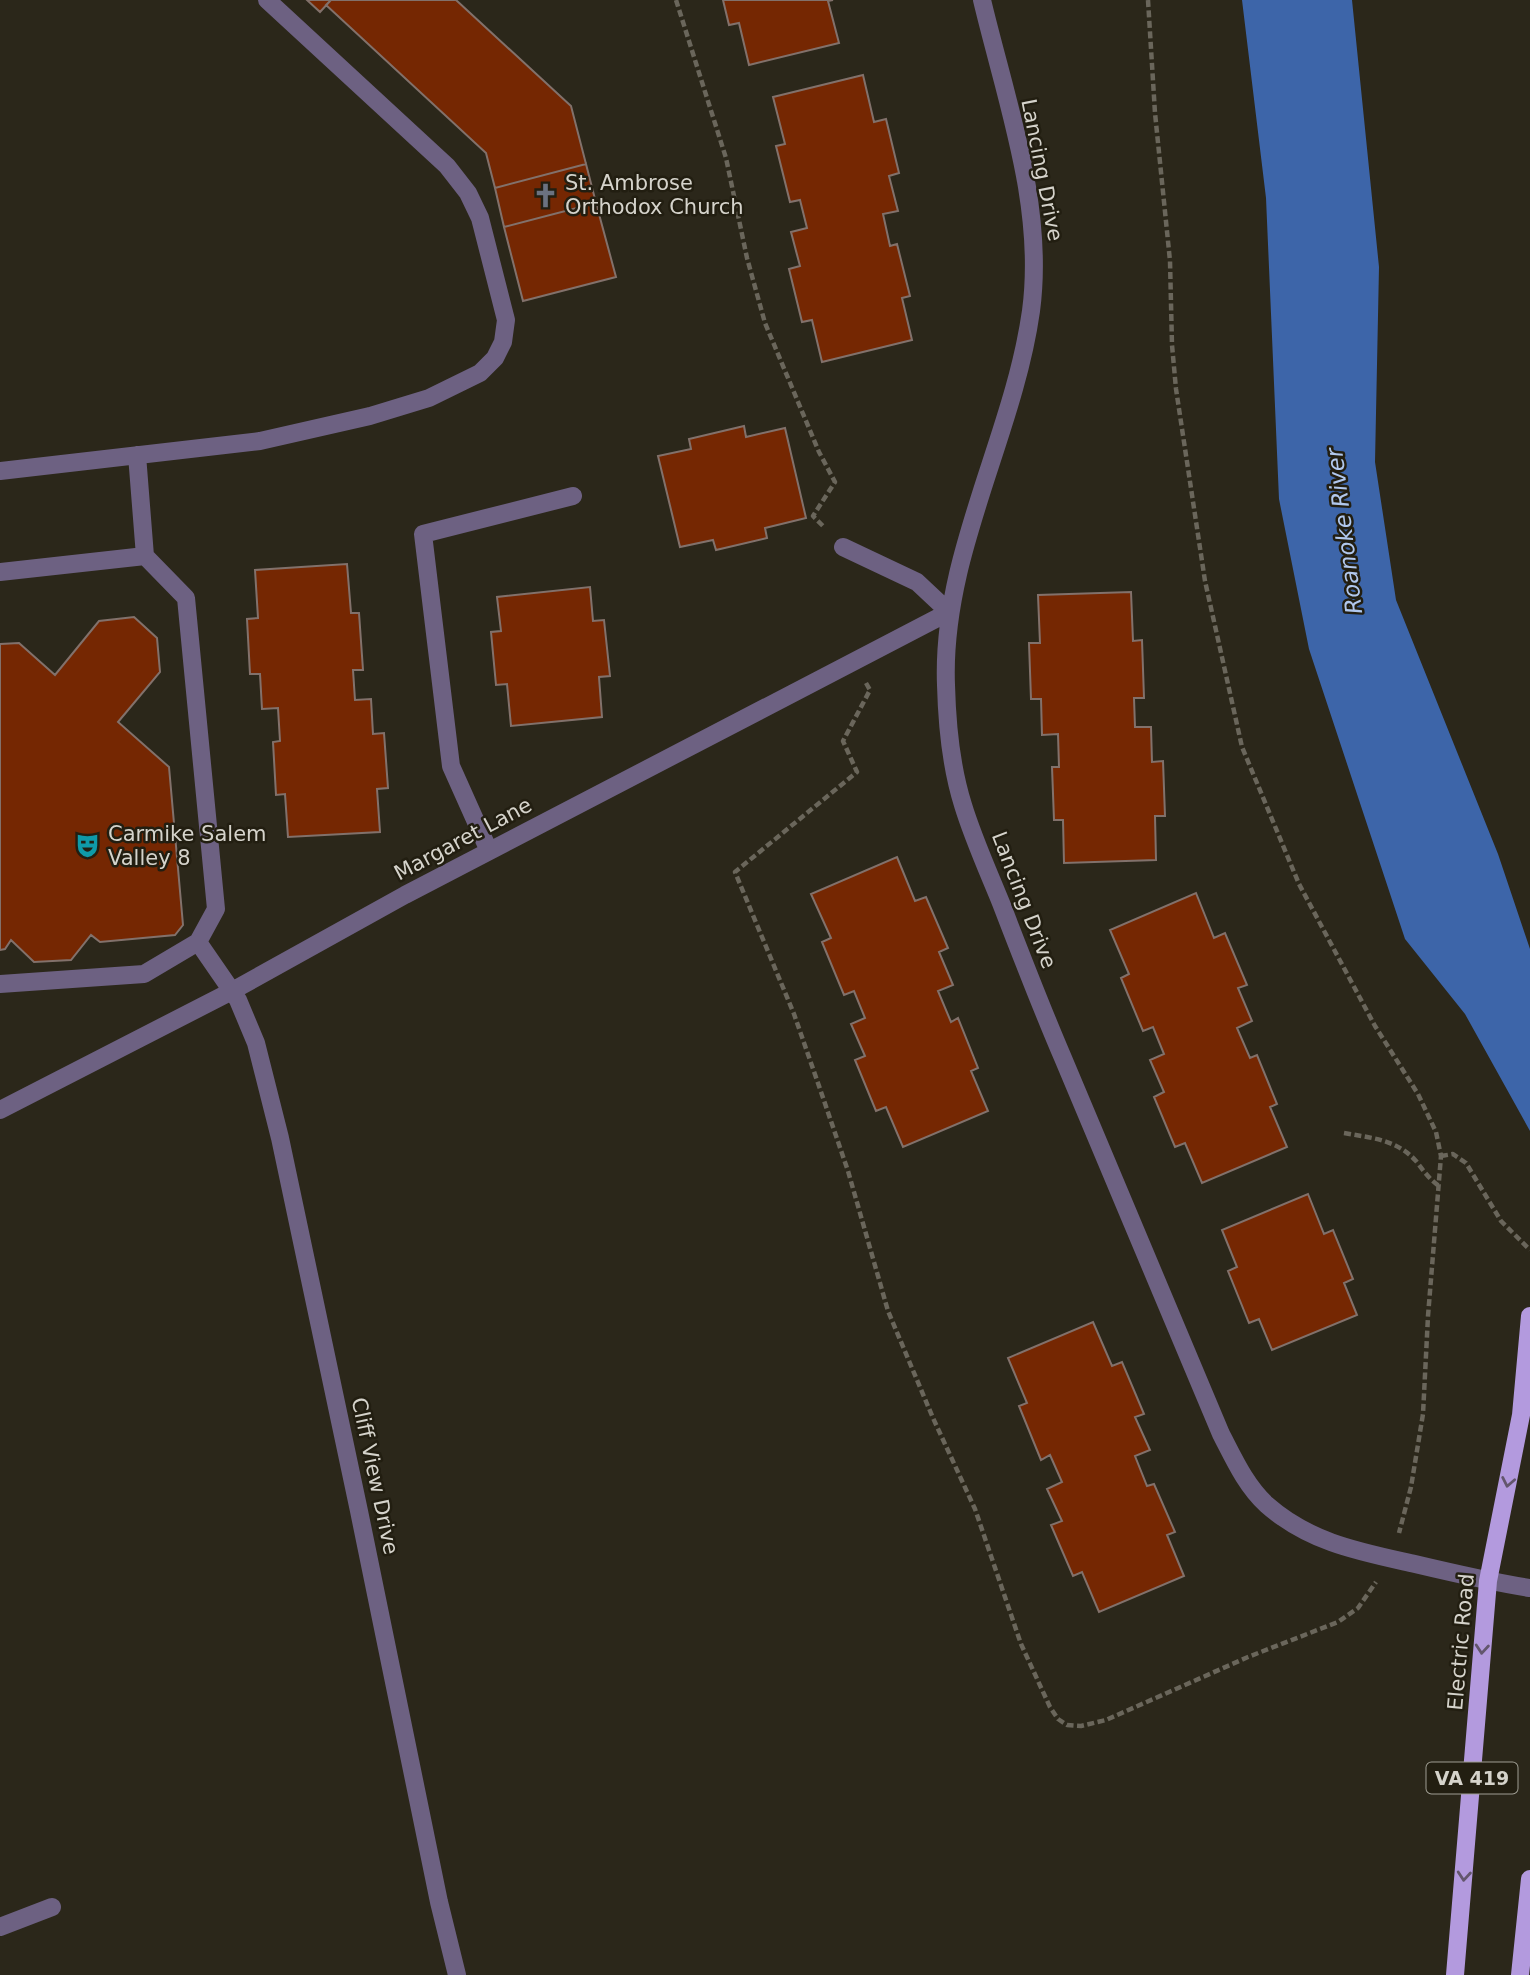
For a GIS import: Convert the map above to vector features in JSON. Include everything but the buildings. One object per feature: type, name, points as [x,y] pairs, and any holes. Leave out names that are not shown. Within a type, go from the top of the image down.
[{"type":"main road","name":"Electric Road","points":[[1455,1975],[1488,1581],[1521,1415],[1530,1316]]},
{"type":"main road","points":[[1520,1975],[1530,1879]]},
{"type":"street","points":[[0,471],[260,441],[370,416],[429,398],[480,373],[495,358],[503,342],[506,320],[480,218],[468,193],[447,166],[267,0]]},
{"type":"street","name":"Lancing Drive","points":[[982,0],[1022,162],[1032,219],[1035,262],[1031,310],[1023,355],[973,517],[949,612],[946,682],[950,743],[962,803],[1032,984],[1221,1434],[1241,1473],[1266,1505],[1301,1530],[1343,1548],[1530,1588]]},
{"type":"street","points":[[0,984],[145,974],[198,942],[216,909],[186,598],[145,556],[137,455]]},
{"type":"street","points":[[489,851],[450,766],[423,534],[573,496]]},
{"type":"street","points":[[843,547],[917,582],[949,612]]},
{"type":"street","points":[[0,572],[145,556]]},
{"type":"street","name":"Margaret Lane","points":[[0,1110],[232,991],[405,895],[949,612]]},
{"type":"street","name":"Cliff View Drive","points":[[198,942],[232,991],[256,1043],[280,1138],[439,1902],[457,1975]]},
{"type":"street","points":[[0,1927],[52,1907]]},
{"type":"path","points":[[676,0],[726,158],[747,258],[765,323],[819,452],[835,482],[813,516],[843,547]]},
{"type":"path","points":[[856,660],[870,690],[843,741],[858,772],[735,872],[811,1062],[848,1171],[888,1311],[975,1509],[1021,1644],[1049,1707],[1058,1719],[1067,1725],[1081,1726],[1106,1720],[1248,1657],[1338,1622],[1358,1608],[1373,1587],[1398,1537],[1411,1486],[1423,1414],[1428,1316],[1440,1186],[1441,1156],[1436,1132],[1418,1094],[1374,1027],[1299,884],[1242,747],[1205,581],[1176,389],[1170,261],[1155,113],[1148,0]]},
{"type":"path","points":[[1343,1133],[1390,1141],[1402,1147],[1432,1181],[1440,1186]]},
{"type":"path","points":[[1441,1156],[1453,1154],[1466,1163],[1501,1221],[1520,1243],[1530,1250]]},
{"type":"water","name":"Roanoke River","points":[[1242,0],[1352,0],[1379,267],[1375,462],[1396,600],[1498,854],[1530,949],[1530,1131],[1465,1014],[1405,939],[1309,649],[1279,499],[1266,198]]},
{"type":"place","name":"St. Ambrose Orthodox Church","points":[[545,195]]},
{"type":"place","name":"Carmike Salem Valley 8","points":[[88,846]]}]
